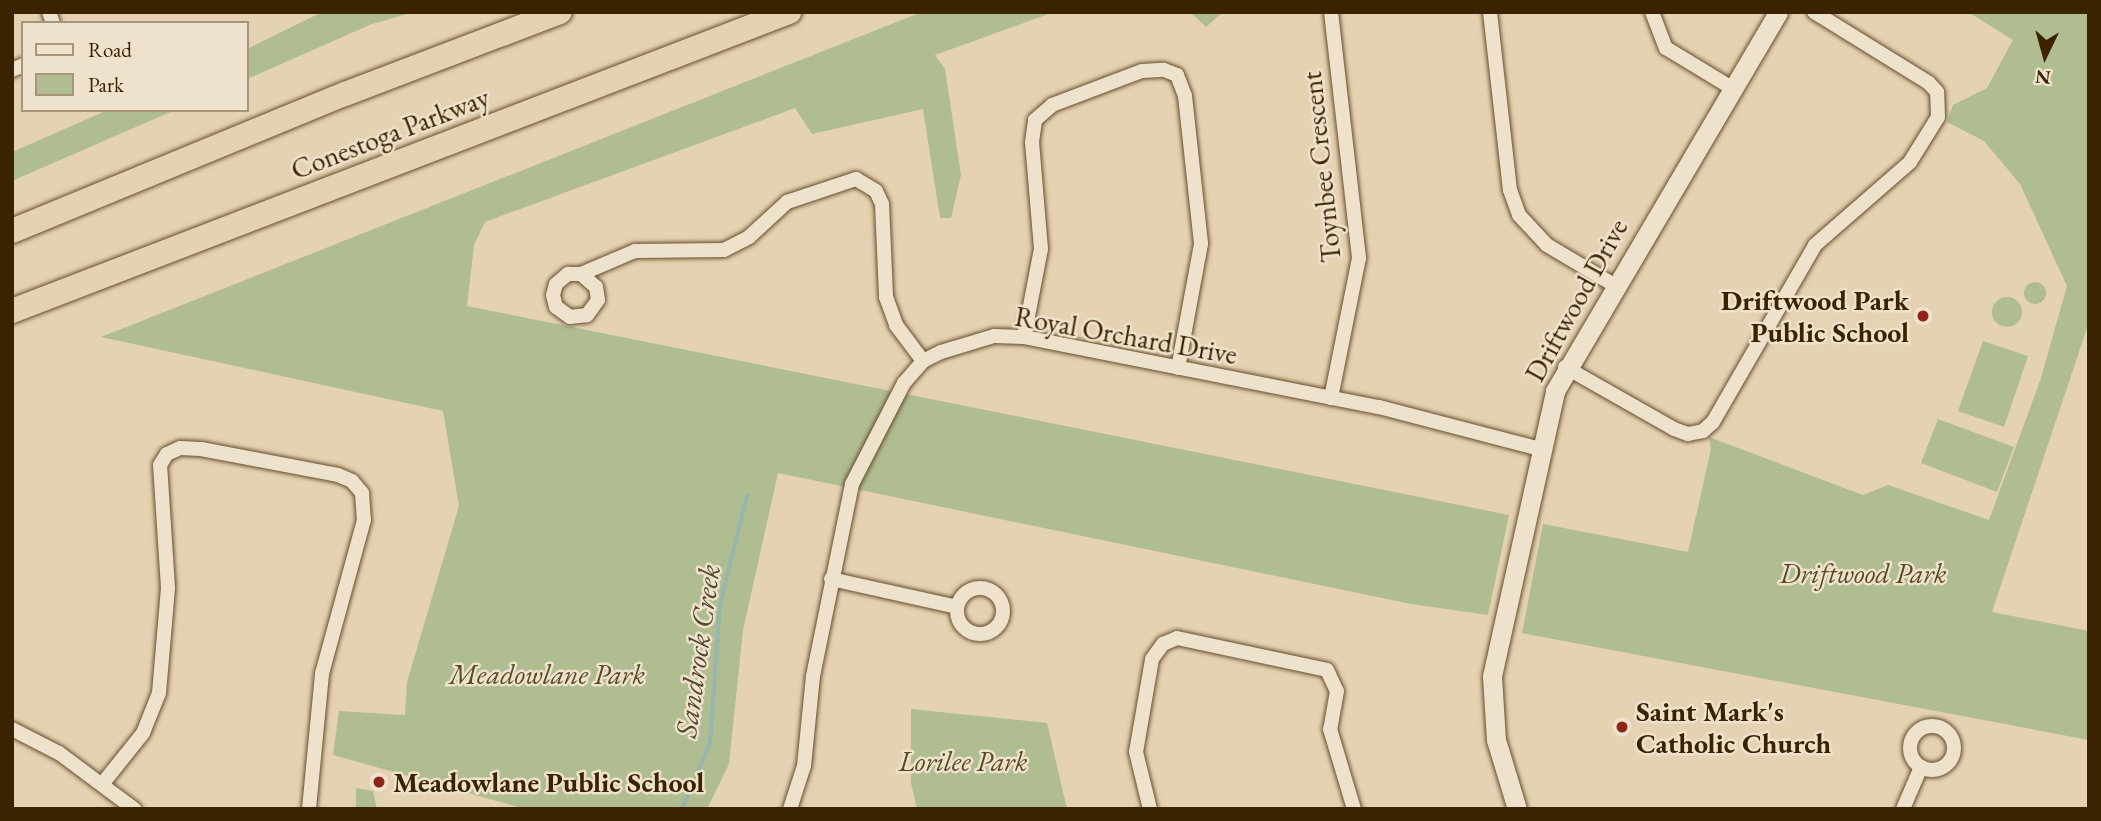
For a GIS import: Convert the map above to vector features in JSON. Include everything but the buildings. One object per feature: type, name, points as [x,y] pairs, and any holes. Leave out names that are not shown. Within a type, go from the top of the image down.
[{"type":"highway","name":"Conestoga Parkway","points":[[12,231],[345,94],[560,12]]},
{"type":"highway","name":"Conestoga Parkway","points":[[12,312],[789,12]]},
{"type":"street","name":"Toynbee Crescent","points":[[1331,12],[1359,258],[1331,398]]},
{"type":"street","points":[[1490,12],[1510,190],[1519,215],[1547,246],[1614,285]]},
{"type":"street","points":[[1652,12],[1666,48],[1732,88]]},
{"type":"street","name":"Driftwood Drive","points":[[1517,809],[1496,740],[1492,676],[1540,449],[1565,367],[1778,12]]},
{"type":"street","points":[[1565,367],[1674,429],[1688,434],[1703,431],[1713,422],[1815,245],[1910,162],[1938,117],[1937,92],[1929,83],[1814,12]]},
{"type":"street","points":[[1024,337],[1041,249],[1032,142],[1035,120],[1052,105],[1142,71],[1164,70],[1177,75],[1185,96],[1201,244],[1178,368]]},
{"type":"street","points":[[582,274],[635,251],[724,250],[749,237],[787,202],[856,179],[868,183],[882,204],[886,297],[896,325],[923,361]]},
{"type":"street","name":"Royal Orchard Drive","points":[[790,809],[804,766],[813,676],[852,484],[886,414],[923,361],[962,342],[1024,337],[1331,398],[1540,449]]},
{"type":"street","points":[[103,783],[143,733],[159,693],[168,588],[160,465],[167,454],[180,448],[201,449],[338,475],[352,481],[362,493],[364,520],[322,674],[309,809]]},
{"type":"street","points":[[831,579],[957,607]]},
{"type":"street","points":[[1150,809],[1136,766],[1136,752],[1152,659],[1163,644],[1177,638],[1327,670],[1337,691],[1330,729],[1354,809]]},
{"type":"street","points":[[12,729],[103,783],[134,809]]},
{"type":"street","points":[[1903,809],[1921,767]]},
{"type":"green space","points":[[322,12],[414,12],[372,24],[248,79],[248,49]]},
{"type":"green space","name":"Meadowlane Park","points":[[922,12],[1054,12],[935,55],[945,69],[961,175],[951,218],[940,218],[923,109],[812,134],[795,108],[485,222],[474,245],[467,306],[1509,515],[1488,615],[1411,604],[778,473],[743,630],[729,764],[707,809],[525,809],[333,755],[339,711],[405,715],[407,682],[459,506],[443,411],[101,337]]},
{"type":"green space","points":[[1190,12],[1223,12],[1206,27]]},
{"type":"green space","name":"Driftwood Park","points":[[1968,12],[2089,12],[2089,322],[1992,612],[2089,631],[2089,740],[1522,633],[1543,524],[1688,552],[1711,449],[1709,437],[1863,495],[1888,485],[1989,520],[2040,381],[2067,286],[2020,184],[1984,141],[1947,122],[1953,105],[1987,88],[2013,40]]},
{"type":"green space","points":[[103,112],[170,112],[12,181],[12,152]]},
{"type":"green space","points":[[2035,282],[2043,285],[2046,293],[2043,301],[2035,304],[2027,301],[2024,293],[2027,285]]},
{"type":"green space","points":[[2007,297],[2013,298],[2021,306],[2021,318],[2013,326],[2007,327],[2001,326],[1993,318],[1992,312],[1993,306],[2001,298]]},
{"type":"green space","points":[[1983,341],[2028,356],[2004,427],[1958,411]]},
{"type":"green space","points":[[1938,419],[2014,447],[1997,492],[1921,463]]},
{"type":"green space","name":"Lorilee Park","points":[[911,709],[1047,723],[1067,809],[917,809],[911,783]]},
{"type":"green space","points":[[356,788],[373,791],[377,809],[356,809]]},
{"type":"waterway","name":"Sandrock Creek","points":[[682,809],[710,743],[720,605],[747,496]]},
{"type":"place","name":"Driftwood Park Public School","points":[[1923,316]]},
{"type":"place","name":"Saint Mark's Catholic Church","points":[[1622,727]]},
{"type":"place","name":"Meadowlane Public School","points":[[379,782]]}]
